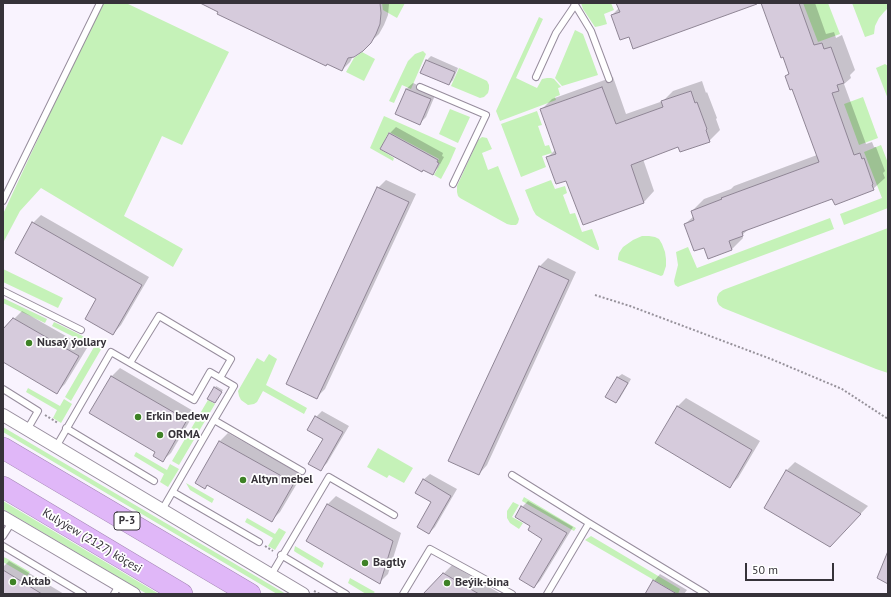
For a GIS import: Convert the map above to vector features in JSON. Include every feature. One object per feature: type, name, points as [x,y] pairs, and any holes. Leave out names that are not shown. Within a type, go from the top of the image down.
[{"type":"highway","name":"P-3","points":[[3,448],[250,594]]},
{"type":"highway","name":"Kulyýew (2127) köçesi","points":[[3,487],[182,594]]},
{"type":"street","points":[[3,415],[302,594]]},
{"type":"street","points":[[7,519],[116,590],[134,594]]},
{"type":"lane","points":[[3,202],[100,3]]},
{"type":"lane","points":[[536,77],[556,33],[574,4],[591,31],[610,79]]},
{"type":"lane","points":[[420,87],[486,115],[453,184]]},
{"type":"lane","points":[[3,291],[81,330]]},
{"type":"lane","points":[[130,363],[159,316],[230,359],[220,378]]},
{"type":"lane","points":[[56,447],[111,352],[194,400],[210,372],[234,386],[162,510]]},
{"type":"lane","points":[[3,389],[38,411],[28,430]]},
{"type":"lane","points":[[214,420],[302,471]]},
{"type":"lane","points":[[66,428],[154,481]]},
{"type":"lane","points":[[512,475],[694,591],[706,594]]},
{"type":"lane","points":[[270,575],[329,477],[394,515]]},
{"type":"lane","points":[[173,492],[260,542]]},
{"type":"lane","points":[[3,536],[7,519]]},
{"type":"lane","points":[[547,594],[589,523]]},
{"type":"lane","points":[[3,546],[83,594]]},
{"type":"lane","points":[[403,594],[430,549],[512,594]]},
{"type":"lane","points":[[282,555],[346,594]]},
{"type":"path","points":[[595,295],[630,306],[771,358],[842,389],[888,419]]},
{"type":"path","points":[[38,411],[66,428]]},
{"type":"path","points":[[260,542],[282,555]]},
{"type":"green space","points":[[103,3],[126,3],[229,52],[182,145],[162,136],[124,216],[183,249],[173,267],[41,188],[20,211],[3,243],[3,214],[97,12]]},
{"type":"green space","points":[[382,3],[405,3],[397,18],[383,10]]},
{"type":"green space","points":[[581,3],[611,3],[614,10],[604,14],[607,24],[595,27],[583,9]]},
{"type":"green space","points":[[803,3],[828,3],[840,34],[818,42]]},
{"type":"green space","points":[[852,3],[888,3],[888,8],[879,18],[875,26],[874,34],[865,37]]},
{"type":"green space","points":[[539,17],[543,19],[516,78],[537,88],[542,79],[554,79],[561,87],[558,88],[560,95],[555,97],[556,100],[500,121],[496,111]]},
{"type":"green space","points":[[575,30],[583,34],[598,75],[562,86],[555,78]]},
{"type":"green space","points":[[423,51],[426,54],[411,89],[402,85],[394,103],[389,101],[408,61],[415,54]]},
{"type":"green space","points":[[362,52],[375,59],[364,81],[346,72],[354,58]]},
{"type":"green space","points":[[885,64],[888,66],[888,99],[876,68]]},
{"type":"green space","points":[[459,68],[487,81],[489,89],[488,93],[484,97],[480,98],[451,86]]},
{"type":"green space","points":[[863,97],[878,138],[859,145],[844,104]]},
{"type":"green space","points":[[450,109],[470,117],[458,143],[439,134]]},
{"type":"green space","points":[[537,111],[542,125],[538,126],[545,146],[549,145],[552,153],[542,156],[546,167],[521,177],[501,124]]},
{"type":"green space","points":[[384,116],[456,148],[441,179],[434,175],[440,164],[437,162],[439,159],[389,132],[380,149],[394,158],[393,161],[370,148]]},
{"type":"green space","points":[[482,137],[487,138],[492,149],[482,153],[488,170],[498,166],[519,219],[516,225],[507,224],[458,196],[457,186],[478,140]]},
{"type":"green space","points":[[881,145],[888,163],[888,208],[844,225],[840,214],[882,198],[864,152]]},
{"type":"green space","points":[[551,180],[555,189],[565,186],[567,193],[563,195],[570,214],[575,213],[582,232],[592,229],[599,250],[536,215],[525,190]]},
{"type":"green space","points":[[830,218],[834,229],[678,287],[675,285],[674,281],[678,265],[676,252],[688,247],[697,268]]},
{"type":"green space","points":[[888,228],[888,373],[723,308],[717,301],[719,293],[723,290]]},
{"type":"green space","points":[[642,236],[655,237],[659,239],[662,244],[666,259],[666,266],[663,275],[661,276],[618,260],[619,253],[623,247]]},
{"type":"green space","points":[[3,269],[63,298],[58,308],[3,282]]},
{"type":"green space","points":[[3,298],[47,319],[45,323],[3,303]]},
{"type":"green space","points":[[54,322],[103,346],[71,401],[65,397],[94,347],[52,326]]},
{"type":"green space","points":[[269,354],[277,359],[266,385],[307,408],[304,414],[263,391],[257,402],[254,404],[248,405],[241,400],[238,391],[257,358],[264,362]]},
{"type":"green space","points":[[28,388],[60,406],[64,399],[72,404],[61,423],[53,418],[57,410],[26,392]]},
{"type":"green space","points":[[208,400],[215,404],[179,465],[172,461]]},
{"type":"green space","points":[[3,427],[286,594],[277,594],[3,432]]},
{"type":"green space","points":[[378,448],[413,468],[404,483],[389,475],[387,478],[367,467]]},
{"type":"green space","points":[[136,452],[167,470],[170,464],[179,469],[168,487],[160,482],[164,474],[134,456]]},
{"type":"green space","points":[[186,483],[214,499],[212,503],[190,490]]},
{"type":"green space","points":[[524,497],[576,528],[574,531],[522,501]]},
{"type":"green space","points":[[3,501],[159,594],[147,594],[3,509]]},
{"type":"green space","points":[[513,502],[519,505],[512,517],[523,523],[519,529],[510,523],[507,518],[507,511]]},
{"type":"green space","points":[[247,518],[275,534],[279,528],[286,532],[275,550],[268,546],[273,538],[245,522]]},
{"type":"green space","points":[[591,536],[680,589],[678,594],[585,540]]},
{"type":"green space","points":[[295,546],[324,563],[322,568],[294,551]]},
{"type":"green space","points":[[3,557],[30,572],[27,576],[3,562]]},
{"type":"green space","points":[[350,578],[375,592],[372,594],[366,594],[348,583]]},
{"type":"building","points":[[200,3],[380,3],[381,13],[380,24],[371,43],[354,57],[348,58],[342,71],[327,64],[326,66],[217,14],[218,12]]},
{"type":"building","points":[[616,3],[757,4],[633,49],[629,37],[620,40],[611,15],[620,12]]},
{"type":"building","points":[[761,3],[799,3],[814,45],[822,43],[824,49],[831,47],[844,83],[837,85],[839,91],[832,93],[854,155],[860,153],[862,159],[864,158],[874,190],[835,205],[832,199],[742,232],[743,236],[729,241],[732,250],[708,259],[704,248],[694,251],[684,224],[694,220],[691,211],[722,199],[721,198],[819,162],[792,89],[790,90],[785,76],[789,74],[783,57],[781,58]]},
{"type":"building","points":[[426,60],[455,72],[449,85],[420,73]]},
{"type":"building","points":[[602,87],[616,124],[663,107],[661,101],[691,91],[695,103],[697,102],[710,142],[680,152],[678,147],[631,165],[644,203],[583,225],[566,181],[556,184],[546,157],[556,154],[540,109]]},
{"type":"building","points":[[406,89],[431,99],[420,125],[395,114]]},
{"type":"building","points":[[389,133],[438,160],[437,162],[439,163],[433,175],[423,170],[422,172],[380,149]]},
{"type":"building","points":[[377,187],[409,202],[317,399],[286,384]]},
{"type":"building","points":[[32,222],[142,285],[113,335],[85,319],[96,299],[15,253]]},
{"type":"building","points":[[539,266],[569,280],[479,475],[448,461]]},
{"type":"building","name":"Nusaý ýollary","points":[[13,318],[79,356],[57,394],[3,362],[3,329]]},
{"type":"building","name":"Erkin bedew","points":[[111,376],[187,420],[163,462],[153,456],[155,452],[89,413]]},
{"type":"building","points":[[617,377],[628,383],[616,403],[605,397]]},
{"type":"building","points":[[214,387],[222,392],[215,403],[207,399]]},
{"type":"building","points":[[677,406],[752,450],[730,488],[655,443]]},
{"type":"building","points":[[315,416],[343,432],[321,471],[308,464],[323,439],[307,430]]},
{"type":"building","name":"Altyn mebel","points":[[219,441],[294,483],[272,522],[207,485],[205,489],[195,483]]},
{"type":"building","points":[[786,470],[861,514],[830,547],[764,508]]},
{"type":"building","points":[[423,479],[451,496],[429,534],[417,527],[431,502],[415,493]]},
{"type":"building","name":"Bagtly","points":[[327,504],[393,541],[380,584],[306,541]]},
{"type":"building","points":[[521,506],[567,533],[534,588],[519,579],[542,539],[528,530],[530,526],[515,517]]},
{"type":"building","points":[[888,551],[888,584],[877,578]]},
{"type":"building","name":"Aktab","points":[[3,570],[42,594],[3,594]]},
{"type":"building","name":"Beýik-bina","points":[[443,573],[479,594],[423,594]]},
{"type":"building","points":[[653,580],[677,594],[645,594]]},
{"type":"place","name":"Nusaý ýollary","points":[[29,343]]},
{"type":"place","name":"Erkin bedew","points":[[138,417]]},
{"type":"place","name":"ORMA","points":[[160,435]]},
{"type":"place","name":"Altyn mebel","points":[[243,480]]},
{"type":"place","name":"Bagtly","points":[[365,563]]},
{"type":"place","name":"Aktab","points":[[13,582]]},
{"type":"place","name":"Beýik-bina","points":[[447,583]]}]
